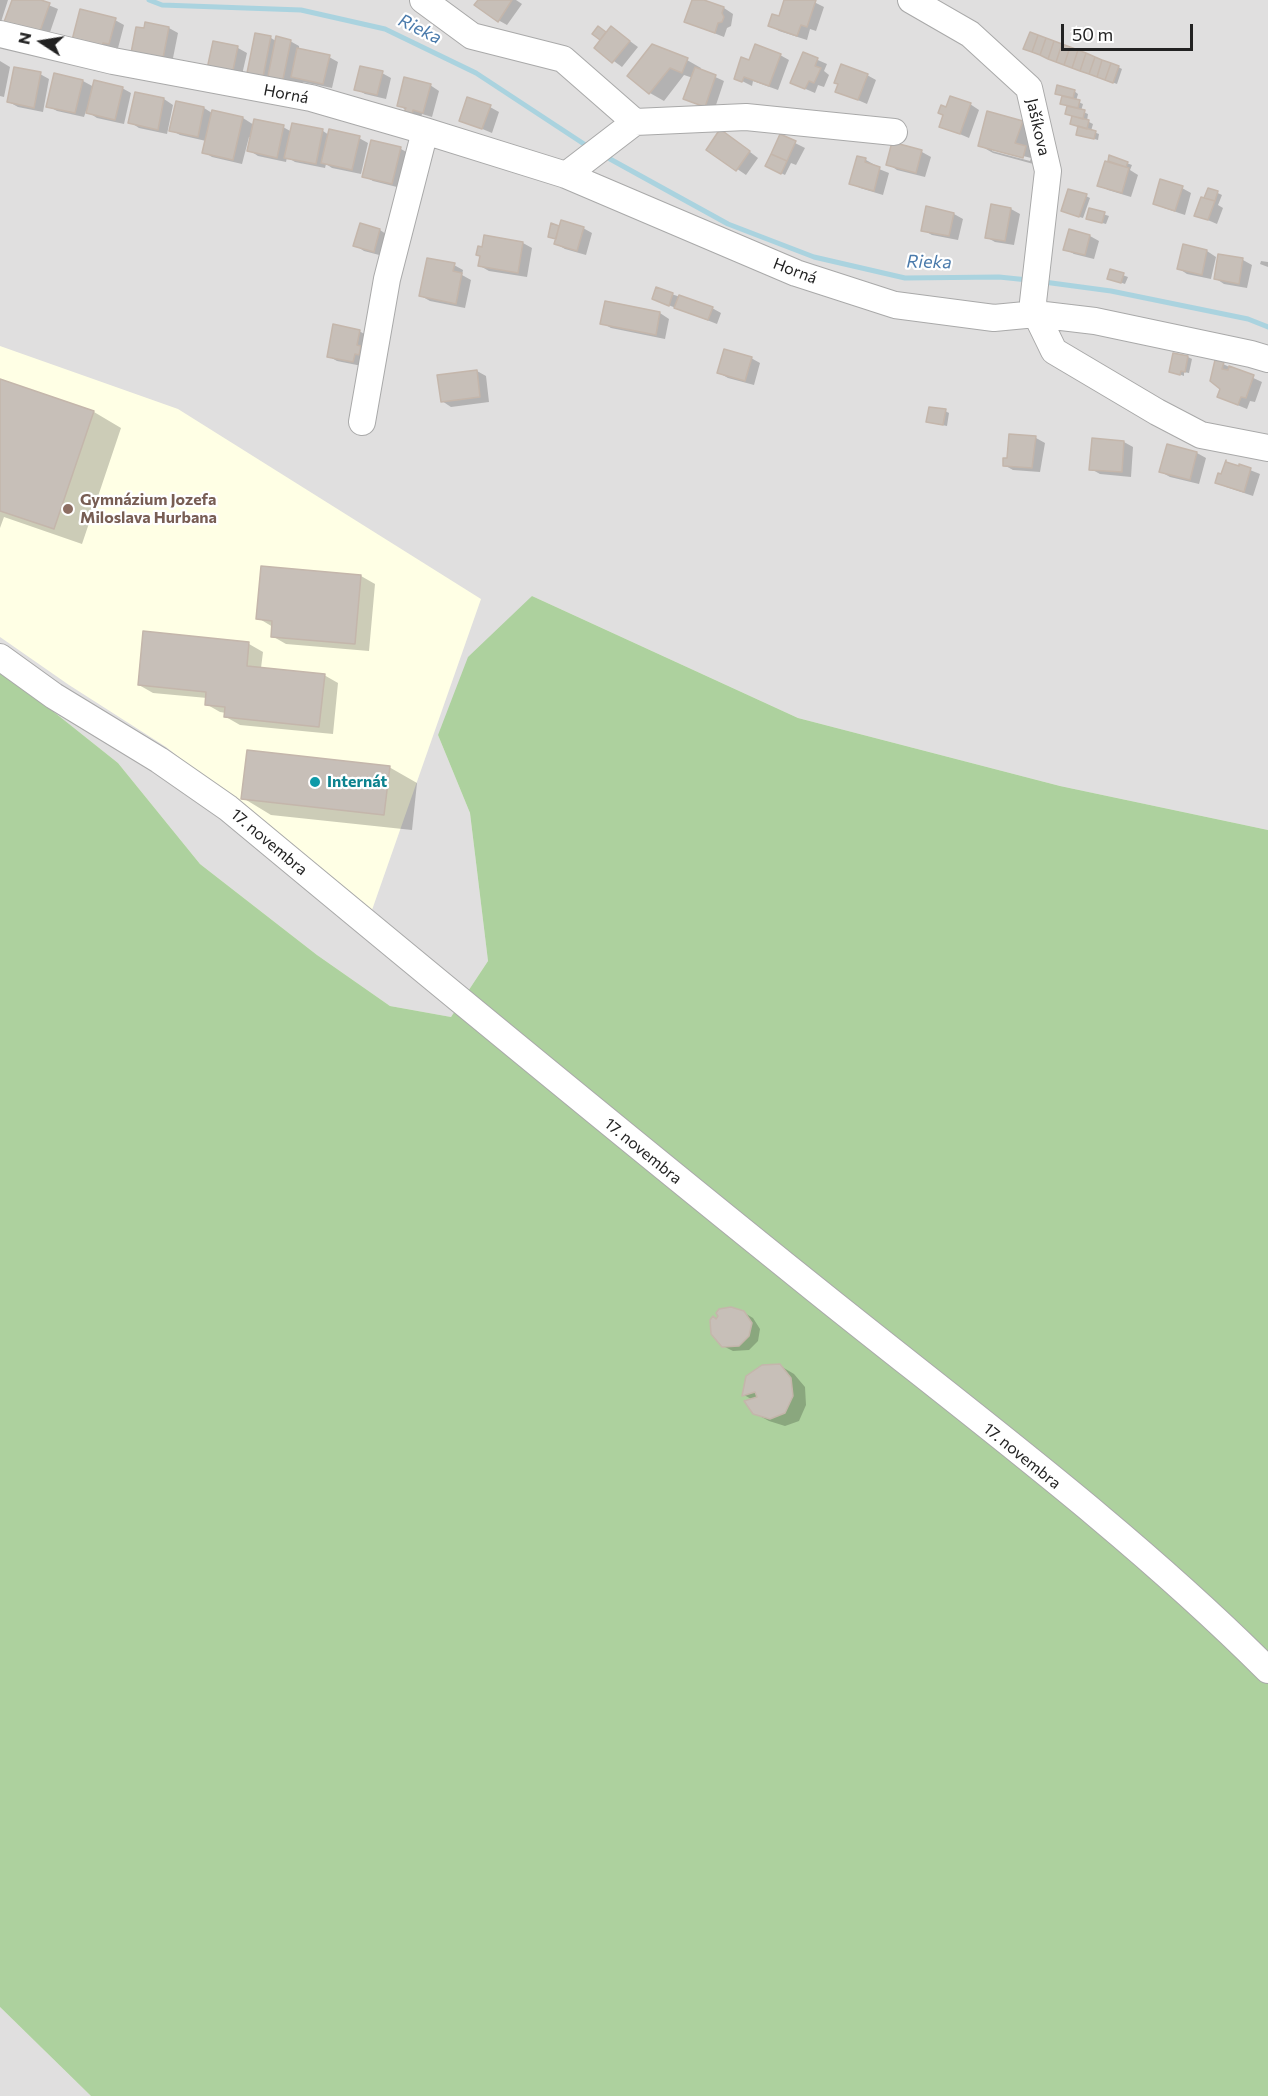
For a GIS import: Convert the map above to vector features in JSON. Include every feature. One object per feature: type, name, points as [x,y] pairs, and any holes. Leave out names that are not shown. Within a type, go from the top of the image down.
[{"type":"street","points":[[423,0],[472,36],[563,59],[635,122]]},
{"type":"street","name":"Jašíkova","points":[[911,0],[970,33],[1029,88],[1048,171],[1034,308]]},
{"type":"street","name":"Horná","points":[[0,34],[113,61],[310,98],[424,131],[567,175],[796,273],[895,306],[994,318],[1034,308],[1268,359]]},
{"type":"street","points":[[567,175],[635,122],[746,117],[894,132]]},
{"type":"street","points":[[363,422],[387,279],[424,131]]},
{"type":"street","points":[[1034,308],[1053,351],[1201,435],[1268,448]]},
{"type":"street","name":"17. novembra","points":[[0,657],[54,696],[159,760],[228,808],[616,1130],[1124,1537],[1268,1670]]},
{"type":"shaded area","points":[[0,0],[1268,0],[1268,830],[1060,786],[798,718],[532,596],[438,735],[470,813],[488,961],[451,1017],[390,1006],[317,955],[200,864],[118,763],[0,669]]},
{"type":"shaded area","points":[[0,346],[178,409],[481,599],[372,910],[166,747],[69,685],[0,637]]},
{"type":"shaded area","points":[[0,2007],[91,2096],[0,2096]]},
{"type":"green space","points":[[532,596],[798,718],[1060,786],[1268,830],[1268,2096],[91,2096],[0,2007],[0,669],[118,763],[200,864],[317,955],[390,1006],[451,1017],[488,961],[470,813],[438,735],[468,657]]},
{"type":"building","points":[[12,0],[41,0],[50,3],[39,34],[4,22]]},
{"type":"building","points":[[478,0],[512,0],[498,22],[474,5]]},
{"type":"building","points":[[692,0],[704,0],[724,7],[722,13],[724,17],[722,22],[718,23],[715,33],[684,22]]},
{"type":"building","points":[[784,0],[816,0],[807,27],[801,25],[797,36],[768,26],[772,14],[779,16]]},
{"type":"building","points":[[80,9],[116,18],[109,44],[103,43],[101,52],[71,44]]},
{"type":"building","points":[[145,22],[169,27],[163,58],[131,53],[136,27],[144,28]]},
{"type":"building","points":[[598,26],[606,32],[600,40],[592,34]]},
{"type":"building","points":[[611,26],[630,41],[612,63],[594,48]]},
{"type":"building","points":[[1030,32],[1038,35],[1032,52],[1023,49]]},
{"type":"building","points":[[255,33],[271,36],[262,82],[246,78]]},
{"type":"building","points":[[1038,35],[1046,38],[1040,55],[1032,52]]},
{"type":"building","points":[[276,36],[291,40],[282,84],[267,81]]},
{"type":"building","points":[[1046,38],[1054,41],[1048,59],[1040,55]]},
{"type":"building","points":[[213,41],[238,46],[232,75],[207,69]]},
{"type":"building","points":[[1054,41],[1062,44],[1056,62],[1048,59]]},
{"type":"building","points":[[652,44],[688,58],[682,73],[670,68],[649,94],[627,76]]},
{"type":"building","points":[[755,44],[781,54],[769,86],[744,77],[742,82],[734,79],[741,57],[749,60]]},
{"type":"building","points":[[1062,44],[1070,47],[1064,65],[1056,62]]},
{"type":"building","points":[[1070,47],[1078,50],[1072,68],[1064,65]]},
{"type":"building","points":[[297,48],[330,55],[323,84],[291,77]]},
{"type":"building","points":[[1078,50],[1086,53],[1080,71],[1072,68]]},
{"type":"building","points":[[803,52],[818,58],[815,66],[821,68],[814,83],[809,81],[805,89],[790,83]]},
{"type":"building","points":[[1086,53],[1095,57],[1089,74],[1080,71]]},
{"type":"building","points":[[1095,57],[1102,60],[1097,77],[1089,74]]},
{"type":"building","points":[[1102,60],[1111,63],[1105,80],[1097,77]]},
{"type":"building","points":[[1111,63],[1119,66],[1113,83],[1105,80]]},
{"type":"building","points":[[841,64],[868,74],[858,100],[835,92],[838,84],[834,83]]},
{"type":"building","points":[[360,66],[383,71],[377,95],[354,90]]},
{"type":"building","points":[[14,67],[41,72],[34,108],[7,102]]},
{"type":"building","points":[[695,67],[716,75],[705,107],[683,99]]},
{"type":"building","points":[[54,73],[83,80],[75,113],[46,107]]},
{"type":"building","points":[[404,77],[431,84],[423,113],[413,110],[412,115],[404,112],[406,108],[397,106]]},
{"type":"building","points":[[94,80],[123,87],[115,120],[86,113]]},
{"type":"building","points":[[1057,85],[1075,90],[1073,98],[1055,94]]},
{"type":"building","points":[[135,92],[164,98],[158,130],[128,123]]},
{"type":"building","points":[[950,96],[971,103],[960,134],[939,127],[943,115],[938,113],[941,105],[946,107]]},
{"type":"building","points":[[1062,96],[1080,100],[1078,108],[1060,104]]},
{"type":"building","points":[[467,97],[491,105],[482,129],[459,121]]},
{"type":"building","points":[[176,101],[204,107],[198,137],[169,131]]},
{"type":"building","points":[[1067,106],[1085,110],[1083,119],[1065,114]]},
{"type":"building","points":[[212,110],[243,117],[233,160],[202,153]]},
{"type":"building","points":[[987,111],[1023,121],[1015,143],[1026,146],[1023,158],[978,146]]},
{"type":"building","points":[[1072,116],[1089,120],[1087,129],[1070,124]]},
{"type":"building","points":[[254,119],[284,125],[277,158],[247,151]]},
{"type":"building","points":[[292,123],[323,129],[316,164],[284,158]]},
{"type":"building","points":[[1078,126],[1096,131],[1094,139],[1076,135]]},
{"type":"building","points":[[329,129],[360,136],[352,170],[321,163]]},
{"type":"building","points":[[720,129],[750,151],[736,171],[706,150]]},
{"type":"building","points":[[780,134],[796,141],[787,161],[771,154]]},
{"type":"building","points":[[371,140],[401,147],[392,184],[362,177]]},
{"type":"building","points":[[892,142],[922,150],[916,173],[886,165]]},
{"type":"building","points":[[771,154],[787,161],[781,174],[765,166]]},
{"type":"building","points":[[1109,155],[1128,162],[1126,167],[1108,161]]},
{"type":"building","points":[[857,156],[866,158],[865,162],[880,167],[874,191],[849,184]]},
{"type":"building","points":[[1105,161],[1129,168],[1122,193],[1097,186]]},
{"type":"building","points":[[1160,179],[1183,186],[1175,211],[1153,204]]},
{"type":"building","points":[[1208,188],[1218,191],[1215,201],[1204,198]]},
{"type":"building","points":[[1068,189],[1087,194],[1079,217],[1061,211]]},
{"type":"building","points":[[1201,197],[1215,201],[1208,220],[1194,216]]},
{"type":"building","points":[[991,204],[1011,208],[1005,241],[985,238]]},
{"type":"building","points":[[926,206],[954,213],[949,236],[921,231]]},
{"type":"building","points":[[1089,208],[1105,212],[1102,223],[1086,219]]},
{"type":"building","points":[[561,220],[584,227],[577,251],[554,244]]},
{"type":"building","points":[[360,223],[380,229],[374,252],[353,246]]},
{"type":"building","points":[[551,223],[559,226],[556,239],[548,237]]},
{"type":"building","points":[[1069,229],[1090,235],[1085,255],[1063,250]]},
{"type":"building","points":[[484,235],[523,242],[518,273],[478,266],[480,256],[476,255],[478,246],[482,247]]},
{"type":"building","points":[[1183,244],[1207,250],[1202,275],[1177,269]]},
{"type":"building","points":[[1218,254],[1243,258],[1239,284],[1214,279]]},
{"type":"building","points":[[427,258],[455,263],[453,271],[462,273],[456,304],[419,296]]},
{"type":"building","points":[[1110,269],[1124,273],[1121,283],[1107,279]]},
{"type":"building","points":[[656,287],[673,293],[669,306],[652,299]]},
{"type":"building","points":[[679,295],[713,307],[708,320],[674,308]]},
{"type":"building","points":[[605,301],[660,312],[656,335],[600,324]]},
{"type":"building","points":[[333,324],[360,330],[357,345],[361,346],[359,355],[355,354],[353,362],[327,357]]},
{"type":"building","points":[[724,349],[752,357],[745,381],[717,373]]},
{"type":"building","points":[[1173,353],[1188,356],[1185,372],[1181,371],[1180,375],[1169,372]]},
{"type":"building","points":[[1215,360],[1224,362],[1222,369],[1228,370],[1229,366],[1254,375],[1246,398],[1241,397],[1238,405],[1217,397],[1220,389],[1210,381]]},
{"type":"building","points":[[477,370],[480,397],[441,402],[437,375]]},
{"type":"building","points":[[0,379],[94,411],[54,529],[0,511]]},
{"type":"building","points":[[929,407],[946,409],[943,425],[926,422]]},
{"type":"building","points":[[1009,434],[1036,436],[1032,468],[1003,466],[1003,458],[1007,458]]},
{"type":"building","points":[[1092,438],[1124,441],[1122,472],[1089,470]]},
{"type":"building","points":[[1167,444],[1197,452],[1190,480],[1159,472]]},
{"type":"building","points":[[1226,460],[1226,462],[1251,468],[1244,492],[1215,483]]},
{"type":"building","points":[[261,566],[361,575],[355,644],[271,637],[272,621],[256,619]]},
{"type":"building","points":[[143,631],[249,642],[247,666],[325,674],[319,727],[224,717],[225,707],[205,705],[206,692],[138,685]]},
{"type":"building","name":"Internát","points":[[247,750],[390,766],[384,815],[241,799]]},
{"type":"building","points":[[731,1307],[744,1311],[752,1323],[749,1336],[739,1346],[722,1347],[711,1334],[710,1320],[713,1316],[716,1319],[719,1309]]},
{"type":"building","points":[[780,1364],[791,1378],[793,1396],[785,1413],[770,1419],[753,1414],[744,1401],[757,1397],[755,1392],[742,1396],[746,1376],[762,1365]]},
{"type":"waterway","name":"Rieka","points":[[149,0],[162,5],[301,10],[385,29],[476,73],[584,144]]},
{"type":"waterway","name":"Rieka","points":[[610,159],[728,224],[814,257],[905,278],[999,277],[1028,280]]},
{"type":"waterway","name":"Rieka","points":[[1044,282],[1111,291],[1248,319],[1268,327]]},
{"type":"place","name":"Gymnázium Jozefa Miloslava Hurbana","points":[[68,509]]},
{"type":"place","name":"Internát","points":[[315,782]]}]
